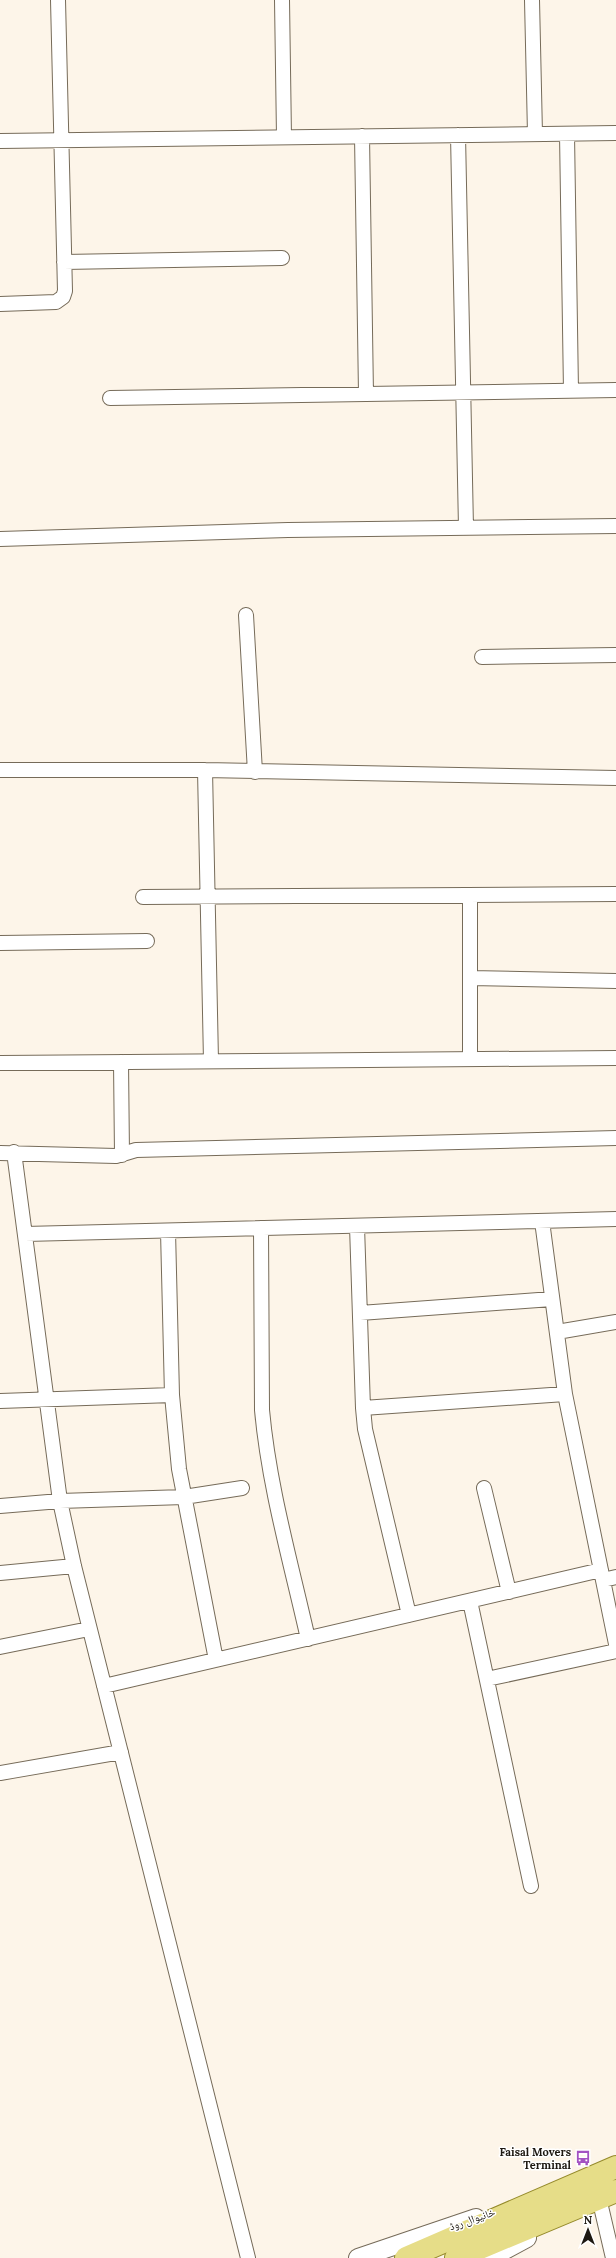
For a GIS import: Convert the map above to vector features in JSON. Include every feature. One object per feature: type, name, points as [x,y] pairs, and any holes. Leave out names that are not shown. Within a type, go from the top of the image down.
[{"type":"main road","name":"خانیوال روڈ","points":[[406,2258],[616,2167]]},
{"type":"main road","points":[[456,2258],[608,2194]]},
{"type":"street","points":[[0,304],[56,302],[62,297],[65,291],[58,0]]},
{"type":"street","points":[[282,0],[284,137]]},
{"type":"street","points":[[532,0],[536,134]]},
{"type":"street","points":[[0,142],[616,133]]},
{"type":"street","points":[[567,134],[571,391]]},
{"type":"street","points":[[458,135],[466,528]]},
{"type":"street","points":[[362,136],[366,394]]},
{"type":"street","points":[[64,262],[282,258]]},
{"type":"street","points":[[110,398],[616,390]]},
{"type":"street","points":[[0,539],[288,530],[616,526]]},
{"type":"street","points":[[246,615],[255,772]]},
{"type":"street","points":[[482,656],[616,655]]},
{"type":"street","points":[[0,770],[205,770],[616,778]]},
{"type":"street","points":[[205,770],[211,1062]]},
{"type":"street","points":[[143,897],[616,894]]},
{"type":"street","points":[[470,895],[470,1059]]},
{"type":"street","points":[[0,943],[146,941]]},
{"type":"street","points":[[470,978],[616,981]]},
{"type":"street","points":[[0,1063],[616,1058]]},
{"type":"street","points":[[121,1062],[122,1155]]},
{"type":"street","points":[[248,2258],[74,1566],[60,1501],[25,1234],[7,1153],[122,1155],[136,1150],[616,1138]]},
{"type":"street","points":[[25,1234],[616,1219]]},
{"type":"street","points":[[542,1221],[565,1394],[607,1576],[616,1644]]},
{"type":"street","points":[[357,1226],[365,1429],[409,1615]]},
{"type":"street","points":[[261,1228],[262,1410],[265,1438],[269,1468],[308,1639]]},
{"type":"street","points":[[168,1231],[172,1395],[184,1497],[216,1660]]},
{"type":"street","points":[[360,1313],[552,1299]]},
{"type":"street","points":[[557,1332],[616,1322]]},
{"type":"street","points":[[363,1408],[565,1394]]},
{"type":"street","points":[[0,1401],[172,1395]]},
{"type":"street","points":[[0,1506],[60,1501],[184,1497],[242,1488]]},
{"type":"street","points":[[484,1488],[508,1592]]},
{"type":"street","points":[[0,1573],[74,1566]]},
{"type":"street","points":[[104,1686],[508,1592],[607,1576]]},
{"type":"street","points":[[470,1601],[531,1886]]},
{"type":"street","points":[[0,1647],[90,1629]]},
{"type":"street","points":[[487,1679],[616,1651]]},
{"type":"street","points":[[0,1773],[121,1752]]},
{"type":"street","name":"خانیوال روڈ","points":[[358,2258],[586,2181]]},
{"type":"street","points":[[490,2258],[608,2194],[613,2258]]},
{"type":"place","name":"Faisal Movers Terminal","points":[[583,2158]]}]
